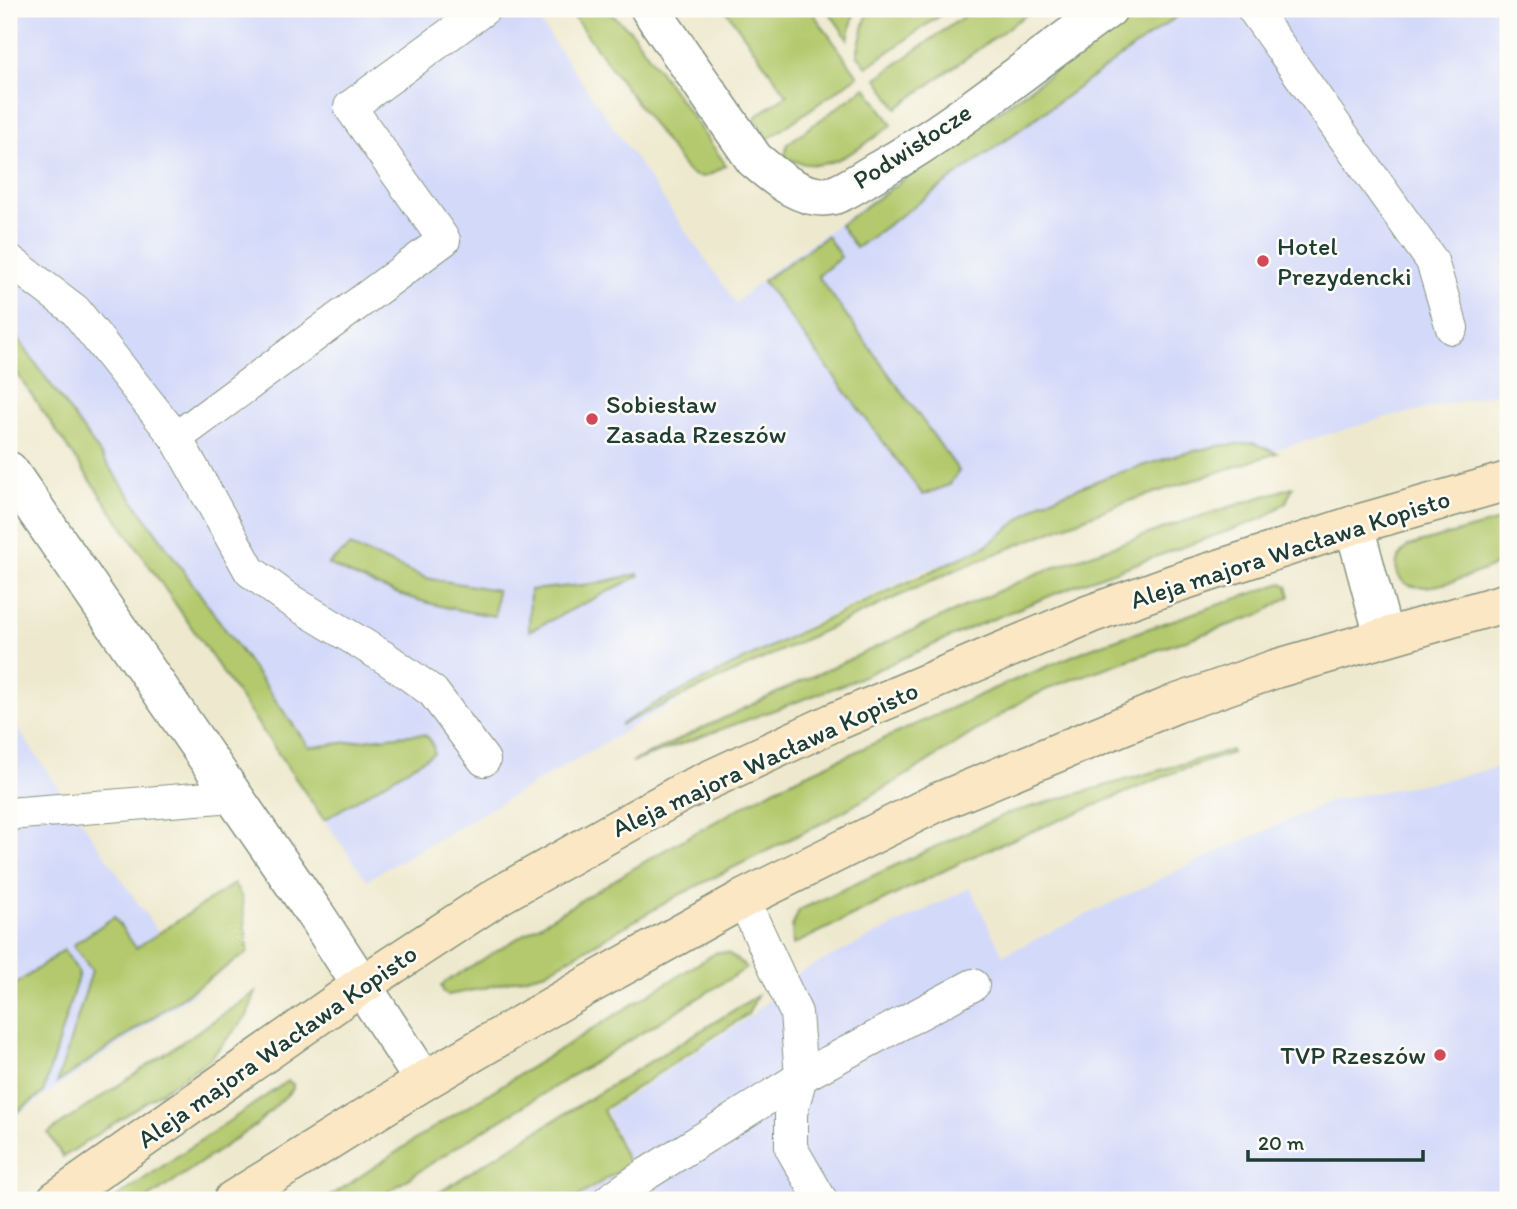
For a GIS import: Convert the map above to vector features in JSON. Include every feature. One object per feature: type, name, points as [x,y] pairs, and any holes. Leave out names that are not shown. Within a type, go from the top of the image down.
[{"type":"main road","name":"Aleja majora Wacława Kopisto","points":[[56,1200],[362,985],[498,896],[683,793],[832,723],[1090,614],[1354,525],[1508,481]]},
{"type":"main road","points":[[233,1200],[424,1081],[743,899],[938,802],[1056,751],[1225,687],[1384,637],[1508,602]]},
{"type":"street","name":"Podwisłocze","points":[[650,9],[754,159],[777,178],[801,191],[817,195],[834,195],[916,149],[1108,9]]},
{"type":"street","points":[[9,471],[362,985],[424,1081]]},
{"type":"street","points":[[1354,525],[1384,637]]},
{"type":"lane","points":[[176,438],[444,240],[350,107],[484,9]]},
{"type":"lane","points":[[1253,9],[1432,261],[1452,328]]},
{"type":"lane","points":[[9,260],[75,310],[176,438],[250,571],[288,599],[387,659],[433,692],[484,760]]},
{"type":"lane","points":[[9,814],[233,796]]},
{"type":"lane","points":[[743,899],[796,1013],[801,1077],[791,1113],[791,1148],[821,1200]]},
{"type":"lane","points":[[610,1200],[648,1173],[801,1077],[973,985]]},
{"type":"shaded area","points":[[9,9],[531,9],[736,303],[768,274],[1138,9],[1508,9],[1508,391],[1384,418],[1223,465],[1048,531],[928,569],[805,627],[367,880],[324,820],[308,745],[9,329]]},
{"type":"shaded area","points":[[9,716],[198,990],[9,1120]]},
{"type":"shaded area","points":[[1508,765],[1508,1200],[577,1200],[631,1165],[606,1111],[751,1016],[800,972],[970,888],[1003,955],[1202,859],[1333,800]]},
{"type":"green space","points":[[568,9],[601,9],[609,12],[631,31],[726,165],[702,177],[687,171]]},
{"type":"green space","points":[[725,9],[810,9],[858,76],[768,139],[756,116],[787,95]]},
{"type":"green space","points":[[827,9],[855,9],[848,39]]},
{"type":"green space","points":[[868,9],[949,9],[867,67],[857,54]]},
{"type":"green space","points":[[974,9],[1034,9],[897,108],[877,78]]},
{"type":"green space","points":[[1141,9],[1187,9],[856,248],[840,225]]},
{"type":"green space","points":[[866,87],[892,125],[855,151],[828,163],[800,163],[785,156],[787,144]]},
{"type":"green space","points":[[827,236],[841,257],[818,276],[959,471],[949,485],[923,495],[763,281]]},
{"type":"green space","points":[[9,326],[309,747],[418,734],[429,738],[434,753],[324,820],[9,362]]},
{"type":"green space","points":[[1253,443],[1277,453],[1117,505],[953,571],[620,725],[649,707],[806,629],[986,546],[1042,502],[1112,475],[1181,454],[1217,446]]},
{"type":"green space","points":[[1293,487],[1286,502],[1264,518],[1079,584],[845,684],[632,762],[1038,573],[1179,523]]},
{"type":"green space","points":[[1499,521],[1508,560],[1467,577],[1432,586],[1417,587],[1405,583],[1398,574],[1397,562],[1408,546]]},
{"type":"green space","points":[[350,546],[426,578],[497,590],[495,616],[409,597],[328,564]]},
{"type":"green space","points":[[638,574],[639,576],[529,631],[530,590],[593,584]]},
{"type":"green space","points":[[1282,583],[1287,586],[1290,596],[1261,614],[1059,684],[1026,699],[900,779],[826,821],[681,894],[546,972],[480,989],[448,995],[444,993],[441,986],[445,982],[661,852],[774,789],[993,689],[1091,648]]},
{"type":"green space","points":[[1231,750],[1232,753],[1175,772],[978,854],[793,945],[792,927],[799,910],[1006,814]]},
{"type":"green space","points":[[234,884],[242,898],[248,952],[57,1083],[92,971],[73,945],[114,917],[136,948]]},
{"type":"green space","points":[[64,950],[79,973],[43,1093],[9,1118],[9,989]]},
{"type":"green space","points":[[717,952],[728,953],[747,968],[447,1153],[376,1200],[325,1200],[428,1131]]},
{"type":"green space","points":[[256,992],[247,1016],[209,1060],[63,1157],[48,1133]]},
{"type":"green space","points":[[757,996],[748,1014],[603,1110],[629,1164],[573,1200],[428,1200],[480,1166]]},
{"type":"green space","points":[[288,1081],[293,1084],[293,1089],[256,1125],[146,1200],[113,1200]]},
{"type":"place","name":"Hotel Prezydencki","points":[[1263,261]]},
{"type":"place","name":"Sobiesław Zasada Rzeszów","points":[[592,419]]},
{"type":"place","name":"TVP Rzeszów","points":[[1440,1055]]}]
